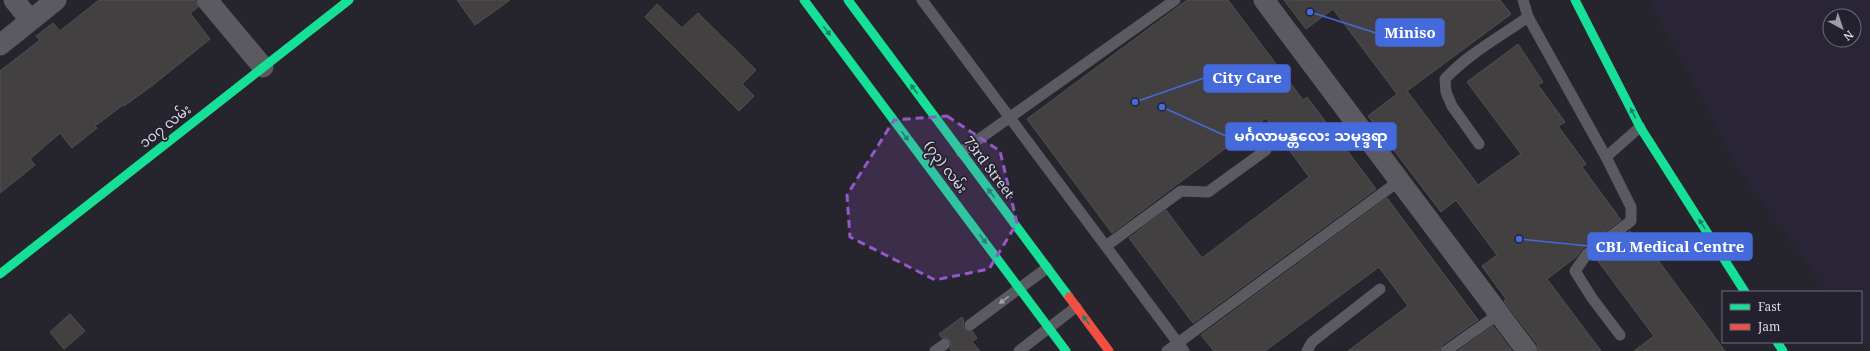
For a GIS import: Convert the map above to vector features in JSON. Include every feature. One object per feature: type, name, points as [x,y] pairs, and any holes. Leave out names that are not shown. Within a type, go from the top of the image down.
[{"type":"main road","name":"၁၀၇ လမ်း","points":[[0,274],[349,0]]},
{"type":"main road","name":"(၇၃) လမ်း","points":[[804,0],[1066,351]]},
{"type":"main road","name":"73rd Street","points":[[848,0],[1109,351]]},
{"type":"main road","points":[[1575,0],[1640,127],[1744,291]]},
{"type":"street","points":[[14,0],[30,20]]},
{"type":"street","points":[[0,45],[56,0]]},
{"type":"street","points":[[207,0],[263,67]]},
{"type":"street","points":[[1264,0],[1527,351]]},
{"type":"lane","points":[[922,0],[1181,347]]},
{"type":"lane","points":[[961,152],[1175,0]]},
{"type":"lane","points":[[1523,0],[1528,17],[1606,157],[1631,207],[1631,220],[1587,254],[1576,271],[1592,298],[1620,335]]},
{"type":"lane","points":[[1479,144],[1452,106],[1446,92],[1446,79],[1456,67],[1471,55],[1528,17]]},
{"type":"lane","points":[[1606,157],[1640,127]]},
{"type":"lane","points":[[1106,246],[1181,191],[1208,192],[1266,150]]},
{"type":"lane","points":[[1167,351],[1181,347],[1399,181]]},
{"type":"lane","points":[[970,326],[1047,268]]},
{"type":"lane","points":[[1307,351],[1312,342],[1380,289]]},
{"type":"lane","points":[[1019,351],[1076,307]]},
{"type":"lane","points":[[1446,351],[1500,313]]},
{"type":"lane","points":[[935,351],[945,344]]},
{"type":"highlighted area","points":[[947,116],[1000,151],[1017,223],[989,269],[935,280],[850,237],[847,195],[894,120]]},
{"type":"shaded area","points":[[1649,0],[1870,0],[1870,350],[1862,339],[1862,291],[1827,291],[1740,172]]},
{"type":"building","points":[[99,0],[195,0],[198,7],[190,13],[210,39],[153,85],[95,126],[97,128],[72,148],[60,133],[30,159],[35,165],[0,193],[0,71],[40,40],[36,36],[53,23],[60,31]]},
{"type":"building","points":[[457,0],[510,0],[475,25]]},
{"type":"building","points":[[1187,0],[1228,0],[1303,100],[1307,97],[1376,189],[1193,323],[1129,238],[1166,210],[1202,258],[1309,177],[1266,118],[1112,233],[1027,119]]},
{"type":"building","points":[[1284,0],[1500,0],[1511,14],[1407,91],[1478,185],[1521,154],[1467,82],[1518,44],[1543,82],[1538,85],[1565,122],[1558,126],[1586,164],[1582,167],[1621,220],[1583,248],[1576,257],[1547,279],[1601,351],[1539,351],[1537,344],[1504,301],[1506,299],[1482,266],[1497,255],[1456,200],[1441,212],[1368,116],[1397,94],[1333,9],[1306,29]]},
{"type":"building","points":[[657,4],[682,28],[698,13],[756,70],[742,84],[754,96],[739,111],[645,17]]},
{"type":"building","points":[[1387,198],[1478,320],[1442,345],[1439,351],[1348,351],[1408,306],[1379,267],[1265,351],[1214,351],[1201,335]]},
{"type":"building","points":[[1630,231],[1634,236],[1638,233],[1725,351],[1634,351],[1654,336],[1595,257]]},
{"type":"building","points":[[70,314],[85,331],[64,349],[50,332]]},
{"type":"building","points":[[962,317],[965,329],[972,331],[977,338],[972,342],[980,351],[952,351],[950,349],[952,344],[950,340],[948,338],[942,338],[939,334]]},
{"type":"building","points":[[1493,326],[1512,351],[1458,351]]},
{"type":"traffic: fast","points":[[0,274],[349,0]]},
{"type":"traffic: fast","points":[[804,0],[1066,351]]},
{"type":"traffic: fast","points":[[848,0],[1069,297]]},
{"type":"traffic: fast","points":[[1575,0],[1640,127],[1744,291]]},
{"type":"traffic: fast","points":[[1778,343],[1783,351]]},
{"type":"traffic: jam","points":[[1069,297],[1109,351]]},
{"type":"place","name":"Miniso","points":[[1310,12]]},
{"type":"place","name":"City Care","points":[[1135,102]]},
{"type":"place","name":"မင်္ဂလာမန္တလေး သမုဒ္ဒရာ","points":[[1162,107]]},
{"type":"place","name":"CBL Medical Centre","points":[[1519,239]]}]
